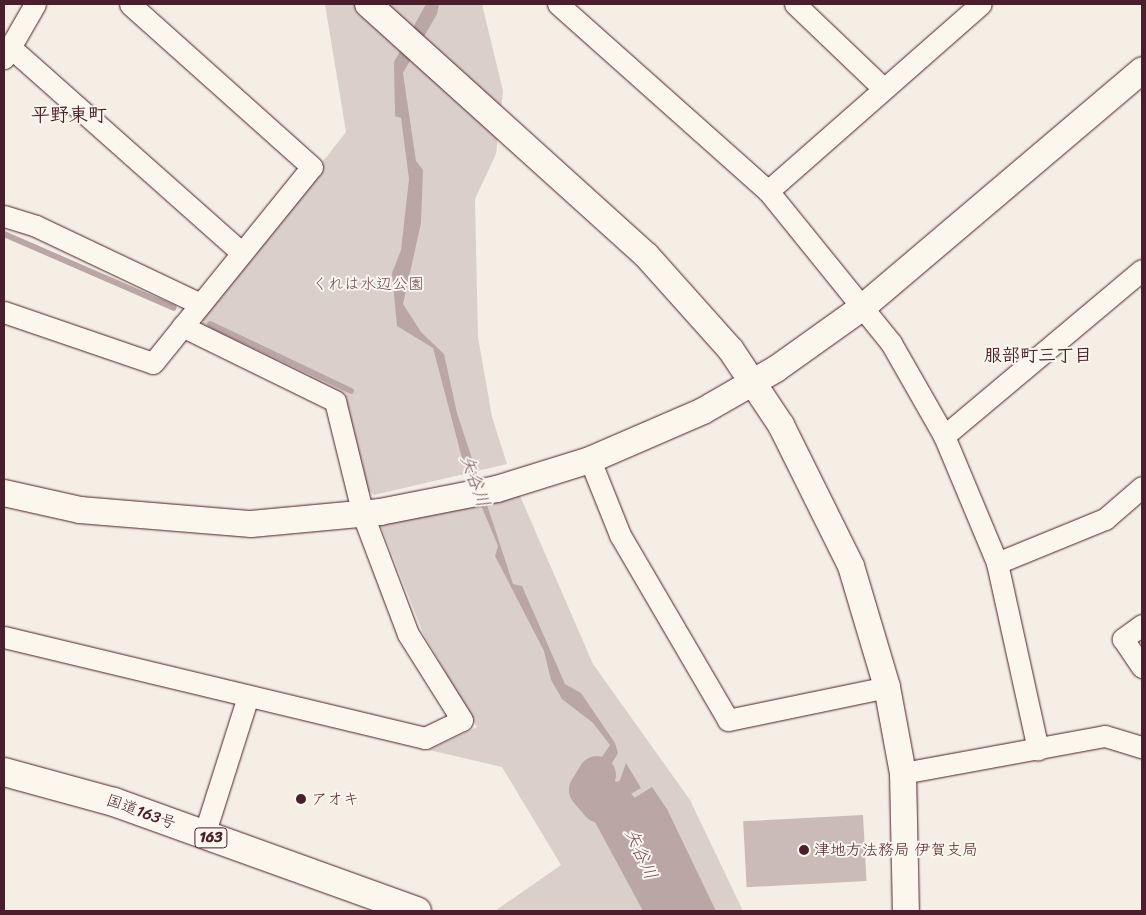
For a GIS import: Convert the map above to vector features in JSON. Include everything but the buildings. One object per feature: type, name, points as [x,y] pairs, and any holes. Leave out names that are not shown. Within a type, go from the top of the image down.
[{"type":"highway","name":"国道163号","points":[[4,772],[114,802],[417,911]]},
{"type":"street","points":[[35,4],[7,53],[242,253]]},
{"type":"street","points":[[4,312],[153,363],[312,167],[130,4]]},
{"type":"street","points":[[368,4],[480,103],[646,255],[754,382],[804,463],[834,525],[872,628],[887,687],[903,773],[906,911]]},
{"type":"street","points":[[558,4],[768,191],[891,344],[944,436],[997,563],[1038,750]]},
{"type":"street","points":[[795,4],[882,87]]},
{"type":"street","points":[[768,191],[882,87],[981,4]]},
{"type":"street","points":[[4,493],[80,510],[216,523],[371,514],[497,489],[590,460],[670,427],[754,382],[863,307],[1142,70]]},
{"type":"street","points":[[4,216],[36,226],[200,304]]},
{"type":"street","points":[[944,436],[1142,270]]},
{"type":"street","points":[[4,637],[425,738],[462,720],[408,634],[335,401],[182,326]]},
{"type":"street","points":[[590,460],[620,535],[728,720],[887,687]]},
{"type":"street","points":[[997,563],[1105,519],[1142,487]]},
{"type":"street","points":[[1142,625],[1123,639],[1142,667]]},
{"type":"street","points":[[204,835],[248,696]]},
{"type":"street","points":[[903,773],[1038,750],[1105,736],[1142,747]]},
{"type":"green space","name":"くれは水辺公園","points":[[325,4],[482,4],[503,91],[496,154],[475,199],[478,337],[492,417],[507,464],[374,495],[366,489],[345,394],[203,325],[202,316],[346,132]]},
{"type":"green space","points":[[517,489],[593,664],[690,800],[743,911],[495,911],[561,865],[502,767],[429,750],[477,727],[423,633],[379,521]]},
{"type":"water","points":[[426,4],[439,4],[437,14],[403,73],[416,161],[423,170],[421,223],[403,304],[421,332],[444,354],[457,413],[513,584],[522,586],[565,684],[581,693],[615,743],[618,753],[598,787],[602,793],[620,780],[626,763],[641,788],[598,813],[581,788],[610,745],[593,723],[562,699],[551,680],[544,651],[495,556],[498,546],[463,462],[433,348],[397,326],[392,273],[401,250],[409,179],[401,118],[395,116],[394,62]]},
{"type":"water","points":[[652,787],[667,809],[716,911],[643,911],[595,822]]},
{"type":"waterway","points":[[4,234],[174,308]]},
{"type":"waterway","points":[[210,324],[351,391]]},
{"type":"waterway","name":"矢谷川","points":[[597,775],[588,790],[600,804],[611,800],[623,813],[667,911]]},
{"type":"place","name":"アオキ","points":[[301,799]]},
{"type":"place","name":"津地方法務局 伊賀支局","points":[[804,850]]},
{"type":"district","name":"平野東町","points":[[69,115]]},
{"type":"district","name":"服部町三丁目","points":[[1038,355]]}]
